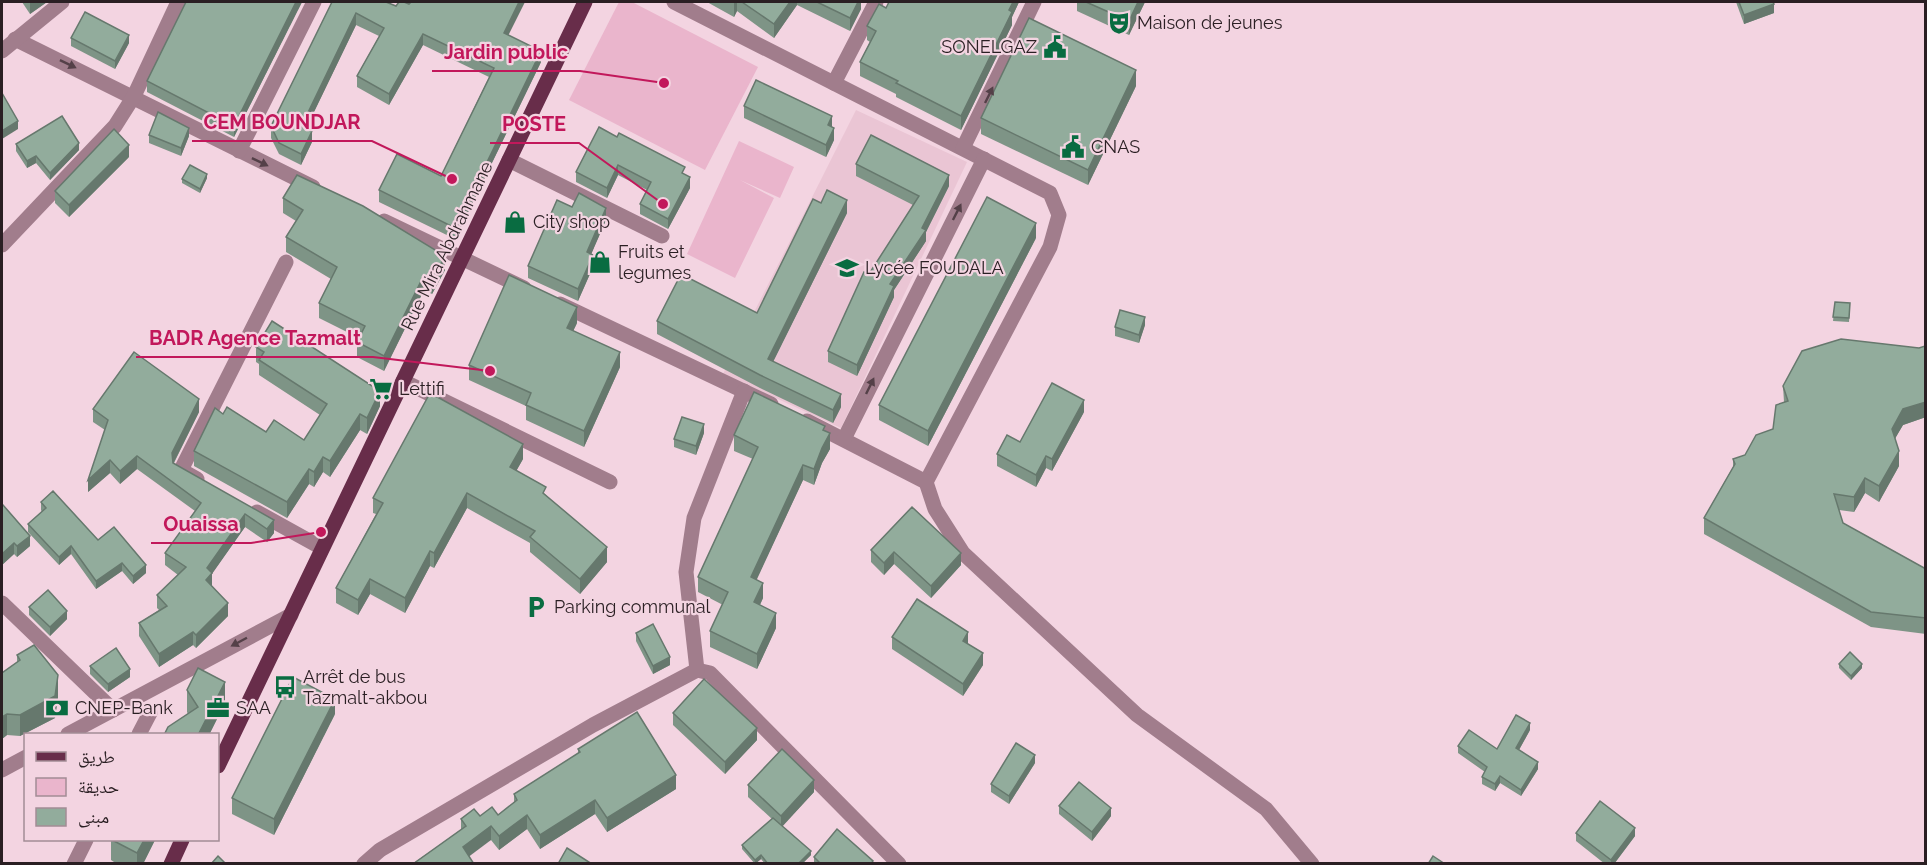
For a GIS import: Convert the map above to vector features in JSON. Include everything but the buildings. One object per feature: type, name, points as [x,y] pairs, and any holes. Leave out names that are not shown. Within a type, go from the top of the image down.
[{"type":"main road","name":"Rue Mira Abdrahmane","points":[[219,764],[585,2]]},
{"type":"main road","points":[[171,864],[182,841]]},
{"type":"street","points":[[2,51],[62,2]]},
{"type":"street","points":[[2,245],[115,126],[134,96],[178,2]]},
{"type":"street","points":[[239,152],[314,2]]},
{"type":"street","points":[[674,2],[1050,193],[1059,215],[1050,247],[926,482]]},
{"type":"street","points":[[834,83],[876,2]]},
{"type":"street","points":[[963,148],[1034,2]]},
{"type":"street","points":[[15,39],[134,96],[239,152],[324,192]]},
{"type":"street","points":[[844,438],[984,159]]},
{"type":"street","points":[[509,160],[662,236]]},
{"type":"street","points":[[367,213],[844,438],[926,482],[935,509],[963,553],[1137,715],[1266,809],[1312,864]]},
{"type":"street","points":[[211,487],[181,470],[286,262]]},
{"type":"street","points":[[403,381],[610,482]]},
{"type":"street","points":[[697,670],[686,572],[694,518],[744,391]]},
{"type":"street","points":[[242,504],[322,548]]},
{"type":"street","points":[[2,603],[114,710]]},
{"type":"street","points":[[72,733],[291,615]]},
{"type":"street","points":[[364,864],[380,850],[593,725],[697,670],[710,674],[899,864]]},
{"type":"street","points":[[140,733],[150,713]]},
{"type":"street","points":[[2,770],[24,758]]},
{"type":"street","points":[[74,864],[86,841]]},
{"type":"shaded area","name":"Lycée FOUDALA","points":[[856,110],[967,162],[841,428],[723,374]]},
{"type":"green space","points":[[619,2],[632,2],[758,67],[705,170],[569,100]]},
{"type":"green space","points":[[739,141],[794,167],[780,198],[740,180],[774,198],[735,278],[687,254]]},
{"type":"place","name":"Maison de jeunes","points":[[1119,23]]},
{"type":"place","name":"SONELGAZ","points":[[1055,47]]},
{"type":"place","name":"Jardin public","points":[[664,83]]},
{"type":"place","name":"CNAS","points":[[1073,147]]},
{"type":"place","name":"CEM BOUNDJAR","points":[[452,179]]},
{"type":"place","name":"POSTE","points":[[663,204]]},
{"type":"place","name":"City shop","points":[[515,222]]},
{"type":"place","name":"Fruits et legumes","points":[[600,262]]},
{"type":"place","name":"Lycée FOUDALA","points":[[847,268]]},
{"type":"place","name":"BADR Agence Tazmalt","points":[[490,371]]},
{"type":"place","name":"Lettifi","points":[[381,389]]},
{"type":"place","name":"Ouaissa","points":[[321,532]]},
{"type":"place","name":"Parking communal","points":[[536,607]]},
{"type":"place","name":"Arrêt de bus Tazmalt-akbou","points":[[285,687]]},
{"type":"place","name":"CNEP-Bank","points":[[57,708]]},
{"type":"place","name":"SAA","points":[[218,708]]}]
